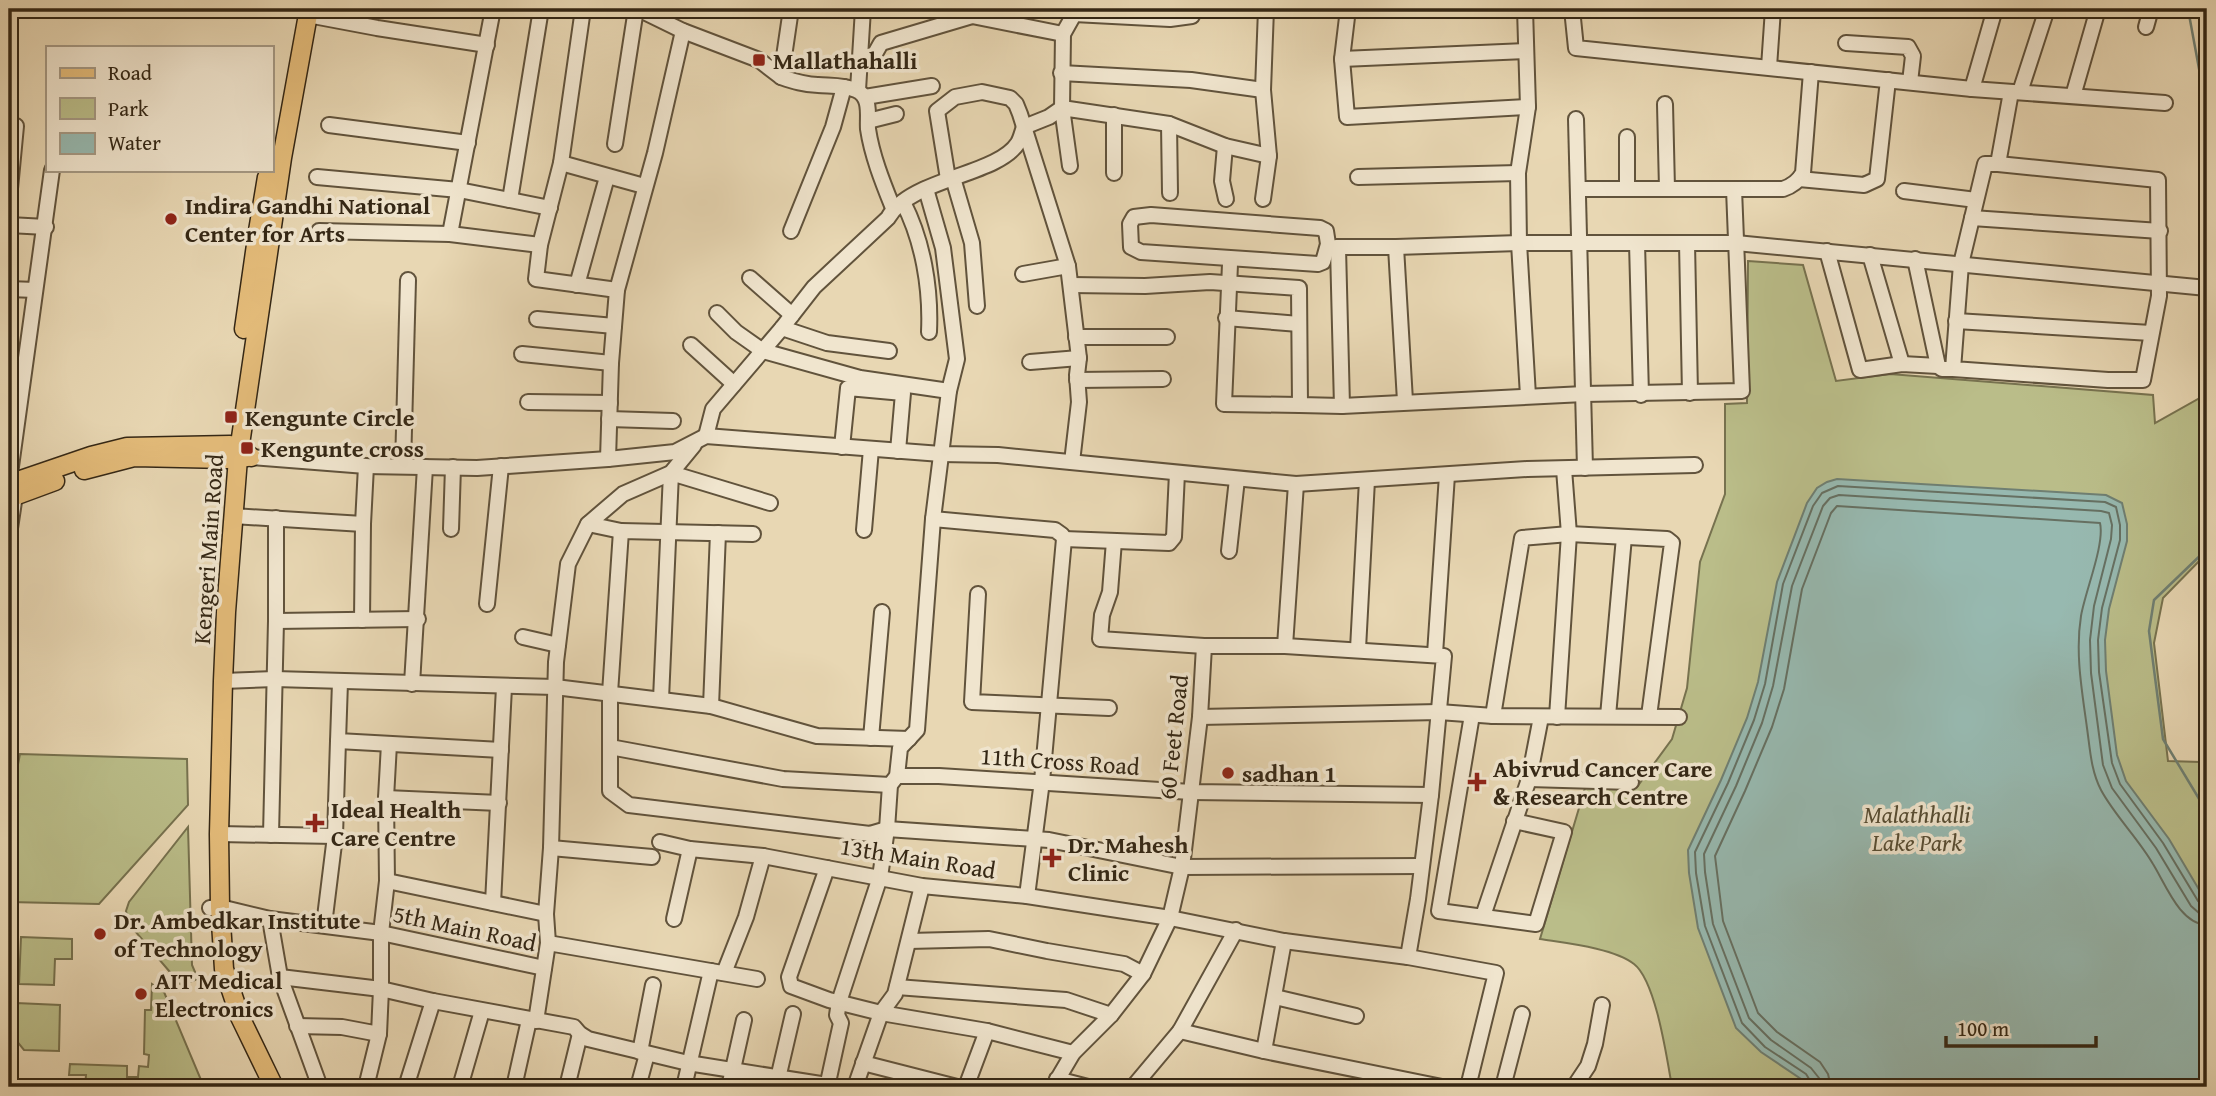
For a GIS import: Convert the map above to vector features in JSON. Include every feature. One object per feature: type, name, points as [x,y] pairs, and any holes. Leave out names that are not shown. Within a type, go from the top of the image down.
[{"type":"main road","points":[[273,146],[304,11]]},
{"type":"main road","name":"Kengeri Main Road","points":[[274,1087],[240,1017],[224,969],[215,908],[223,681],[237,453],[304,11]]},
{"type":"main road","name":"Kengeri Main Road","points":[[262,1087],[223,996],[217,970],[208,806],[217,647],[258,231],[269,172]]},
{"type":"main road","points":[[10,489],[134,457],[237,453]]},
{"type":"street","points":[[450,234],[493,9]]},
{"type":"street","points":[[510,200],[541,9]]},
{"type":"street","points":[[583,9],[561,163],[540,245],[536,279],[617,290]]},
{"type":"street","points":[[615,144],[637,9],[759,60],[781,77],[797,82],[856,92],[932,86]]},
{"type":"street","points":[[781,77],[791,9]]},
{"type":"street","points":[[791,231],[833,127],[856,92],[863,9]]},
{"type":"street","points":[[1070,166],[1062,108],[1063,34],[1076,11],[1170,19],[1192,16],[1192,9]]},
{"type":"street","points":[[1263,198],[1269,156],[1263,90],[1266,9]]},
{"type":"street","points":[[1348,9],[1342,60],[1347,117],[1528,107]]},
{"type":"street","points":[[1525,9],[1528,107],[1518,173],[1519,243],[1528,396]]},
{"type":"street","points":[[1572,9],[1576,48],[1972,89],[2165,103]]},
{"type":"street","points":[[1769,67],[1773,9]]},
{"type":"street","points":[[1972,89],[1995,9]]},
{"type":"street","points":[[1998,164],[2016,92],[2047,9]]},
{"type":"street","points":[[2073,96],[2098,9]]},
{"type":"street","points":[[2146,27],[2151,9]]},
{"type":"street","points":[[304,11],[377,29],[487,46]]},
{"type":"street","points":[[860,64],[872,59],[881,43],[973,12],[1063,34]]},
{"type":"street","points":[[608,459],[611,363],[617,290],[655,152],[683,30]]},
{"type":"street","points":[[1846,43],[1908,47],[1913,56],[1910,82]]},
{"type":"street","points":[[1342,60],[1527,51]]},
{"type":"street","points":[[1579,188],[1789,187],[1803,173],[1811,72]]},
{"type":"street","points":[[1062,73],[1191,80],[1263,90]]},
{"type":"street","points":[[1799,179],[1864,185],[1877,179],[1888,80]]},
{"type":"street","points":[[856,92],[868,106],[869,130],[881,179],[913,222],[922,250],[929,332]]},
{"type":"street","points":[[977,306],[972,243],[950,178],[937,111],[955,97],[982,92],[1010,98],[1016,104],[1068,266],[1079,358],[1079,402],[1072,463]]},
{"type":"street","points":[[1665,104],[1667,189]]},
{"type":"street","points":[[514,1087],[533,1020],[548,943],[546,914],[558,645],[568,564],[588,524],[623,494],[671,473],[702,439],[713,409],[814,287],[888,218],[898,205],[950,178],[1005,156],[1018,143],[1024,127],[1049,117],[1062,108],[1170,124],[1225,146],[1269,156]]},
{"type":"street","points":[[868,121],[895,114]]},
{"type":"street","points":[[1114,115],[1114,173]]},
{"type":"street","points":[[1576,119],[1585,468]]},
{"type":"street","points":[[1170,124],[1170,193]]},
{"type":"street","points":[[329,125],[468,143]]},
{"type":"street","points":[[9,199],[16,126]]},
{"type":"street","points":[[1627,189],[1628,137]]},
{"type":"street","points":[[1225,146],[1222,181],[1226,199]]},
{"type":"street","points":[[561,163],[644,186]]},
{"type":"street","points":[[1827,251],[1860,370],[1902,365],[1938,366],[1942,369],[2143,380],[2159,296],[2158,180],[1985,164],[1961,264],[1953,369]]},
{"type":"street","points":[[9,535],[10,489],[52,172]]},
{"type":"street","points":[[1359,177],[1518,173]]},
{"type":"street","points":[[317,177],[459,190],[550,208]]},
{"type":"street","points":[[577,285],[607,177]]},
{"type":"street","points":[[280,976],[381,989],[574,1027],[588,1039],[643,1053],[733,1070],[778,1082],[827,1086],[841,1023],[837,1015],[839,1002],[880,877],[900,748],[918,730],[933,519],[949,391],[957,359],[943,248],[926,189]]},
{"type":"street","points":[[1230,264],[1224,404],[1342,406],[1528,396],[1742,391],[1734,189]]},
{"type":"street","points":[[1904,191],[1976,200]]},
{"type":"street","points":[[1334,246],[1323,262],[1318,264],[1141,252],[1131,247],[1130,224],[1134,217],[1151,215],[1321,228],[1326,231],[1334,246],[1342,406]]},
{"type":"street","points":[[1972,218],[2160,231]]},
{"type":"street","points":[[9,225],[46,227]]},
{"type":"street","points":[[319,231],[450,234],[540,245]]},
{"type":"street","points":[[1637,243],[1641,395]]},
{"type":"street","points":[[1686,243],[1690,393]]},
{"type":"street","points":[[1334,246],[1736,243],[2207,288]]},
{"type":"street","points":[[1396,247],[1405,401]]},
{"type":"street","points":[[1870,255],[1902,365]]},
{"type":"street","points":[[1914,259],[1938,366]]},
{"type":"street","points":[[1023,274],[1068,266]]},
{"type":"street","points":[[750,278],[792,315]]},
{"type":"street","points":[[403,466],[408,279]]},
{"type":"street","points":[[1071,285],[1230,283],[1299,288],[1300,405]]},
{"type":"street","points":[[9,289],[35,290]]},
{"type":"street","points":[[717,313],[763,351],[860,378],[949,391]]},
{"type":"street","points":[[1226,318],[1299,324]]},
{"type":"street","points":[[537,319],[614,326]]},
{"type":"street","points":[[1956,321],[2151,334]]},
{"type":"street","points":[[782,328],[827,343],[889,351]]},
{"type":"street","points":[[1076,337],[1167,337]]},
{"type":"street","points":[[691,345],[734,384]]},
{"type":"street","points":[[522,354],[611,363]]},
{"type":"street","points":[[1030,362],[1079,358]]},
{"type":"street","points":[[1077,380],[1163,379]]},
{"type":"street","points":[[842,447],[848,388],[903,393],[898,451]]},
{"type":"street","points":[[528,402],[610,403]]},
{"type":"street","points":[[609,419],[673,421]]},
{"type":"street","points":[[237,453],[366,466],[501,466],[675,452],[702,439],[998,455],[1296,484],[1564,468],[1695,465]]},
{"type":"street","points":[[864,530],[871,449]]},
{"type":"street","points":[[362,620],[366,466]]},
{"type":"street","points":[[486,604],[501,466]]},
{"type":"street","points":[[412,684],[418,619],[425,467]]},
{"type":"street","points":[[451,529],[453,467]]},
{"type":"street","points":[[1557,717],[1569,534],[1564,468]]},
{"type":"street","points":[[671,473],[769,503]]},
{"type":"street","points":[[661,699],[671,473]]},
{"type":"street","points":[[1064,539],[1169,543],[1172,540],[1177,473]]},
{"type":"street","points":[[1435,654],[1447,475]]},
{"type":"street","points":[[1229,551],[1237,479]]},
{"type":"street","points":[[1358,649],[1367,480]]},
{"type":"street","points":[[1284,646],[1296,484]]},
{"type":"street","points":[[233,516],[363,524]]},
{"type":"street","points":[[271,835],[276,518]]},
{"type":"street","points":[[933,519],[1055,530],[1062,534],[1064,539],[1027,896]]},
{"type":"street","points":[[588,524],[621,531],[753,534]]},
{"type":"street","points":[[621,531],[610,693],[610,791],[629,805],[870,834],[887,829],[1033,838],[1182,867],[1421,866]]},
{"type":"street","points":[[711,706],[718,533]]},
{"type":"street","points":[[1493,716],[1522,538],[1569,534],[1667,539],[1672,543],[1649,716]]},
{"type":"street","points":[[1608,716],[1624,537]]},
{"type":"street","points":[[1114,541],[1110,592],[1102,615],[1100,639],[1204,646],[1358,649],[1444,656],[1431,794],[1408,957]]},
{"type":"street","points":[[978,594],[972,702],[1109,708]]},
{"type":"street","points":[[871,738],[882,612]]},
{"type":"street","points":[[276,621],[418,619]]},
{"type":"street","points":[[523,637],[558,645]]},
{"type":"street","name":"60 Feet Road","points":[[1055,1083],[1073,1052],[1111,1015],[1143,974],[1170,918],[1182,867],[1204,646]]},
{"type":"street","points":[[223,681],[555,687],[711,706],[817,736],[909,739]]},
{"type":"street","points":[[324,925],[335,836],[340,682]]},
{"type":"street","points":[[493,903],[504,687]]},
{"type":"street","points":[[1199,717],[1439,712],[1541,717],[1679,717]]},
{"type":"street","points":[[1472,715],[1439,911],[1536,924],[1564,832],[1514,821]]},
{"type":"street","points":[[1483,916],[1529,779],[1541,717]]},
{"type":"street","points":[[338,740],[501,750]]},
{"type":"street","points":[[366,1087],[379,1034],[381,933],[387,881],[388,744]]},
{"type":"street","name":"11th Cross Road","points":[[610,747],[783,779],[893,781],[939,776],[1191,792],[1431,794]]},
{"type":"street","points":[[1529,779],[1630,782]]},
{"type":"street","points":[[386,798],[499,803]]},
{"type":"street","points":[[219,834],[335,836]]},
{"type":"street","name":"13th Main Road","points":[[660,842],[690,849],[763,856],[922,886],[1027,896],[1170,918],[1284,941],[1408,957],[1496,973],[1468,1087]]},
{"type":"street","points":[[551,848],[652,857]]},
{"type":"street","points":[[674,919],[690,849]]},
{"type":"street","points":[[684,1087],[688,1063],[718,972],[746,917],[763,856]]},
{"type":"street","points":[[827,867],[789,982],[796,989],[881,1013],[987,1031],[1073,1052]]},
{"type":"street","points":[[387,881],[546,914]]},
{"type":"street","points":[[855,1087],[881,1013],[895,994],[922,886]]},
{"type":"street","name":"5th Main Road","points":[[215,908],[270,919],[381,933],[544,968]]},
{"type":"street","points":[[270,919],[280,976],[320,1087]]},
{"type":"street","points":[[1133,1087],[1180,1031],[1236,930]]},
{"type":"street","points":[[909,941],[989,939],[1124,964],[1143,974]]},
{"type":"street","points":[[1264,1051],[1284,941]]},
{"type":"street","points":[[548,943],[757,978]]},
{"type":"street","points":[[638,1087],[653,985]]},
{"type":"street","points":[[897,987],[1066,1000],[1111,1015]]},
{"type":"street","points":[[1275,997],[1356,1016]]},
{"type":"street","points":[[407,1087],[433,1001]]},
{"type":"street","points":[[1574,1087],[1588,1066],[1602,1005]]},
{"type":"street","points":[[460,1087],[482,1011]]},
{"type":"street","points":[[778,1082],[793,1014]]},
{"type":"street","points":[[1503,1087],[1522,1014]]},
{"type":"street","points":[[729,1087],[744,1020]]},
{"type":"street","points":[[297,1026],[342,1027],[379,1034]]},
{"type":"street","points":[[965,1087],[987,1031]]},
{"type":"street","points":[[1180,1031],[1442,1087]]},
{"type":"street","points":[[567,1087],[579,1034]]},
{"type":"street","points":[[863,1063],[957,1087]]},
{"type":"street","points":[[1055,1083],[1088,1087]]},
{"type":"green space","name":"Malathhalli Lake Park","points":[[1748,261],[1803,265],[1836,381],[1890,374],[2153,395],[2155,423],[2207,394],[2207,553],[2163,598],[2154,643],[2168,761],[2200,762],[2207,782],[2207,1087],[1672,1087],[1664,1040],[1649,986],[1634,964],[1602,950],[1540,939],[1585,788],[1637,787],[1672,739],[1687,688],[1700,562],[1725,494],[1725,404],[1747,403]]},
{"type":"green space","points":[[20,754],[187,759],[188,805],[99,904],[9,902],[9,811]]},
{"type":"green space","points":[[188,827],[192,965],[198,979],[181,985],[129,924],[126,911],[129,902]]},
{"type":"green space","points":[[21,937],[72,939],[72,959],[55,959],[54,985],[19,984]]},
{"type":"green space","points":[[152,984],[164,992],[204,1087],[85,1087],[86,1075],[69,1075],[70,1064],[127,1066],[127,1077],[138,1077],[139,1066],[148,1067],[149,1055],[144,1054],[145,1010],[151,1010]]},
{"type":"green space","points":[[16,1003],[60,1005],[59,1051],[24,1050],[15,1039]]},
{"type":"water","name":"Malathhalli Lake Park","points":[[1837,479],[2106,495],[2122,503],[2127,524],[2127,541],[2109,609],[2105,640],[2106,671],[2117,755],[2126,781],[2169,839],[2207,903],[2207,1087],[1806,1087],[1801,1079],[1761,1052],[1736,1028],[1698,928],[1688,850],[1747,718],[1758,682],[1777,582],[1807,503],[1817,488]]},
{"type":"waterway","points":[[2188,9],[2207,112]]},
{"type":"waterway","points":[[2207,549],[2154,600],[2149,631],[2163,739],[2207,812]]},
{"type":"place","name":"Mallathahalli","points":[[759,60]]},
{"type":"place","name":"Indira Gandhi National Center for Arts","points":[[171,219]]},
{"type":"place","name":"Kengunte Circle","points":[[231,417]]},
{"type":"place","name":"Kengunte cross","points":[[247,448]]},
{"type":"place","name":"sadhan 1","points":[[1228,773]]},
{"type":"place","name":"Abivrud Cancer Care & Research Centre","points":[[1477,782]]},
{"type":"place","name":"Ideal Health Care Centre","points":[[315,823]]},
{"type":"place","name":"Dr. Mahesh Clinic","points":[[1052,858]]},
{"type":"place","name":"Dr. Ambedkar Institute of Technology","points":[[100,934]]},
{"type":"place","name":"AIT Medical Electronics","points":[[141,994]]}]
